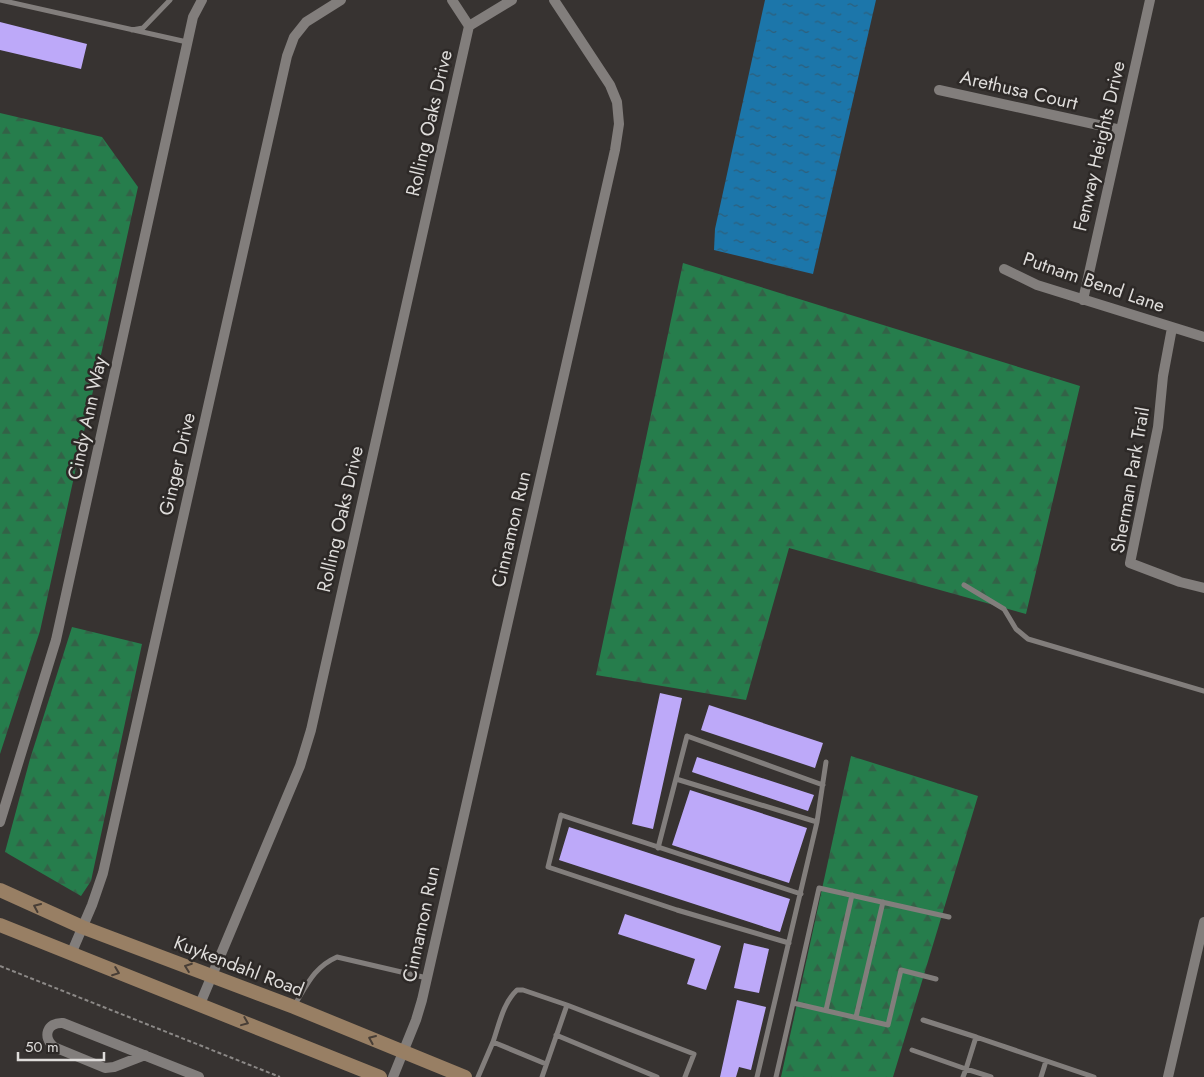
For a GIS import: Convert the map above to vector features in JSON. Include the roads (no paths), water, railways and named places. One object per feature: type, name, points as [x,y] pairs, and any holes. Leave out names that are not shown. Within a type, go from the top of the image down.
[{"type":"main road","name":"Kuykendahl Road","points":[[0,890],[82,927],[294,1006],[465,1077]]},
{"type":"main road","points":[[0,925],[380,1077]]},
{"type":"street","name":"Cindy Ann Way","points":[[191,0],[193,17]]},
{"type":"street","name":"Cindy Ann Way","points":[[0,822],[56,640],[187,42],[193,17],[202,0]]},
{"type":"street","name":"Ginger Drive","points":[[71,954],[92,905],[103,873],[287,56],[294,37],[306,22],[341,0]]},
{"type":"street","points":[[452,0],[469,26],[512,0]]},
{"type":"street","name":"Cinnamon Run","points":[[393,1077],[416,1020],[427,978],[619,124],[617,102],[610,85],[554,0]]},
{"type":"street","name":"Fenway Heights Drive","points":[[1082,300],[1150,0]]},
{"type":"street","name":"Rolling Oaks Drive","points":[[200,1004],[300,766],[311,730],[469,26]]},
{"type":"street","name":"Arethusa Court","points":[[940,90],[1121,130]]},
{"type":"street","name":"Putnam Bend Lane","points":[[1004,269],[1038,285],[1082,300],[1204,337]]},
{"type":"street","name":"Sherman Park Trail","points":[[1172,328],[1158,427],[1130,562],[1180,582],[1204,588]]},
{"type":"street","points":[[1168,1077],[1204,922]]},
{"type":"street","points":[[145,1055],[114,1067],[105,1068],[54,1047],[46,1038],[47,1031],[57,1022],[63,1023],[145,1055],[200,1077]]},
{"type":"lane","points":[[0,0],[187,42]]},
{"type":"lane","points":[[130,30],[142,28],[170,0]]},
{"type":"lane","points":[[964,586],[1004,609],[1016,629],[1028,639],[1204,691]]},
{"type":"lane","points":[[658,848],[688,736],[823,785]]},
{"type":"lane","points":[[757,1077],[817,822],[826,762]]},
{"type":"lane","points":[[676,779],[817,822]]},
{"type":"lane","points":[[789,943],[678,910],[548,866],[561,815],[801,894]]},
{"type":"lane","points":[[776,1077],[818,888],[949,917]]},
{"type":"lane","points":[[826,1010],[852,895]]},
{"type":"lane","points":[[856,1017],[883,902]]},
{"type":"lane","points":[[294,1006],[316,971],[324,963],[337,957],[427,978]]},
{"type":"lane","points":[[793,1002],[888,1025],[901,970],[936,979]]},
{"type":"lane","points":[[478,1077],[506,1006],[517,990],[523,990],[694,1054],[685,1077]]},
{"type":"lane","points":[[542,1077],[567,1005]]},
{"type":"lane","points":[[923,1020],[1094,1077]]},
{"type":"lane","points":[[556,1035],[657,1077]]},
{"type":"lane","points":[[963,1077],[976,1037]]},
{"type":"lane","points":[[493,1042],[546,1064]]},
{"type":"lane","points":[[912,1050],[991,1077]]},
{"type":"lane","points":[[1041,1077],[1046,1061]]},
{"type":"water","points":[[765,0],[876,0],[813,274],[714,250],[715,229]]}]
